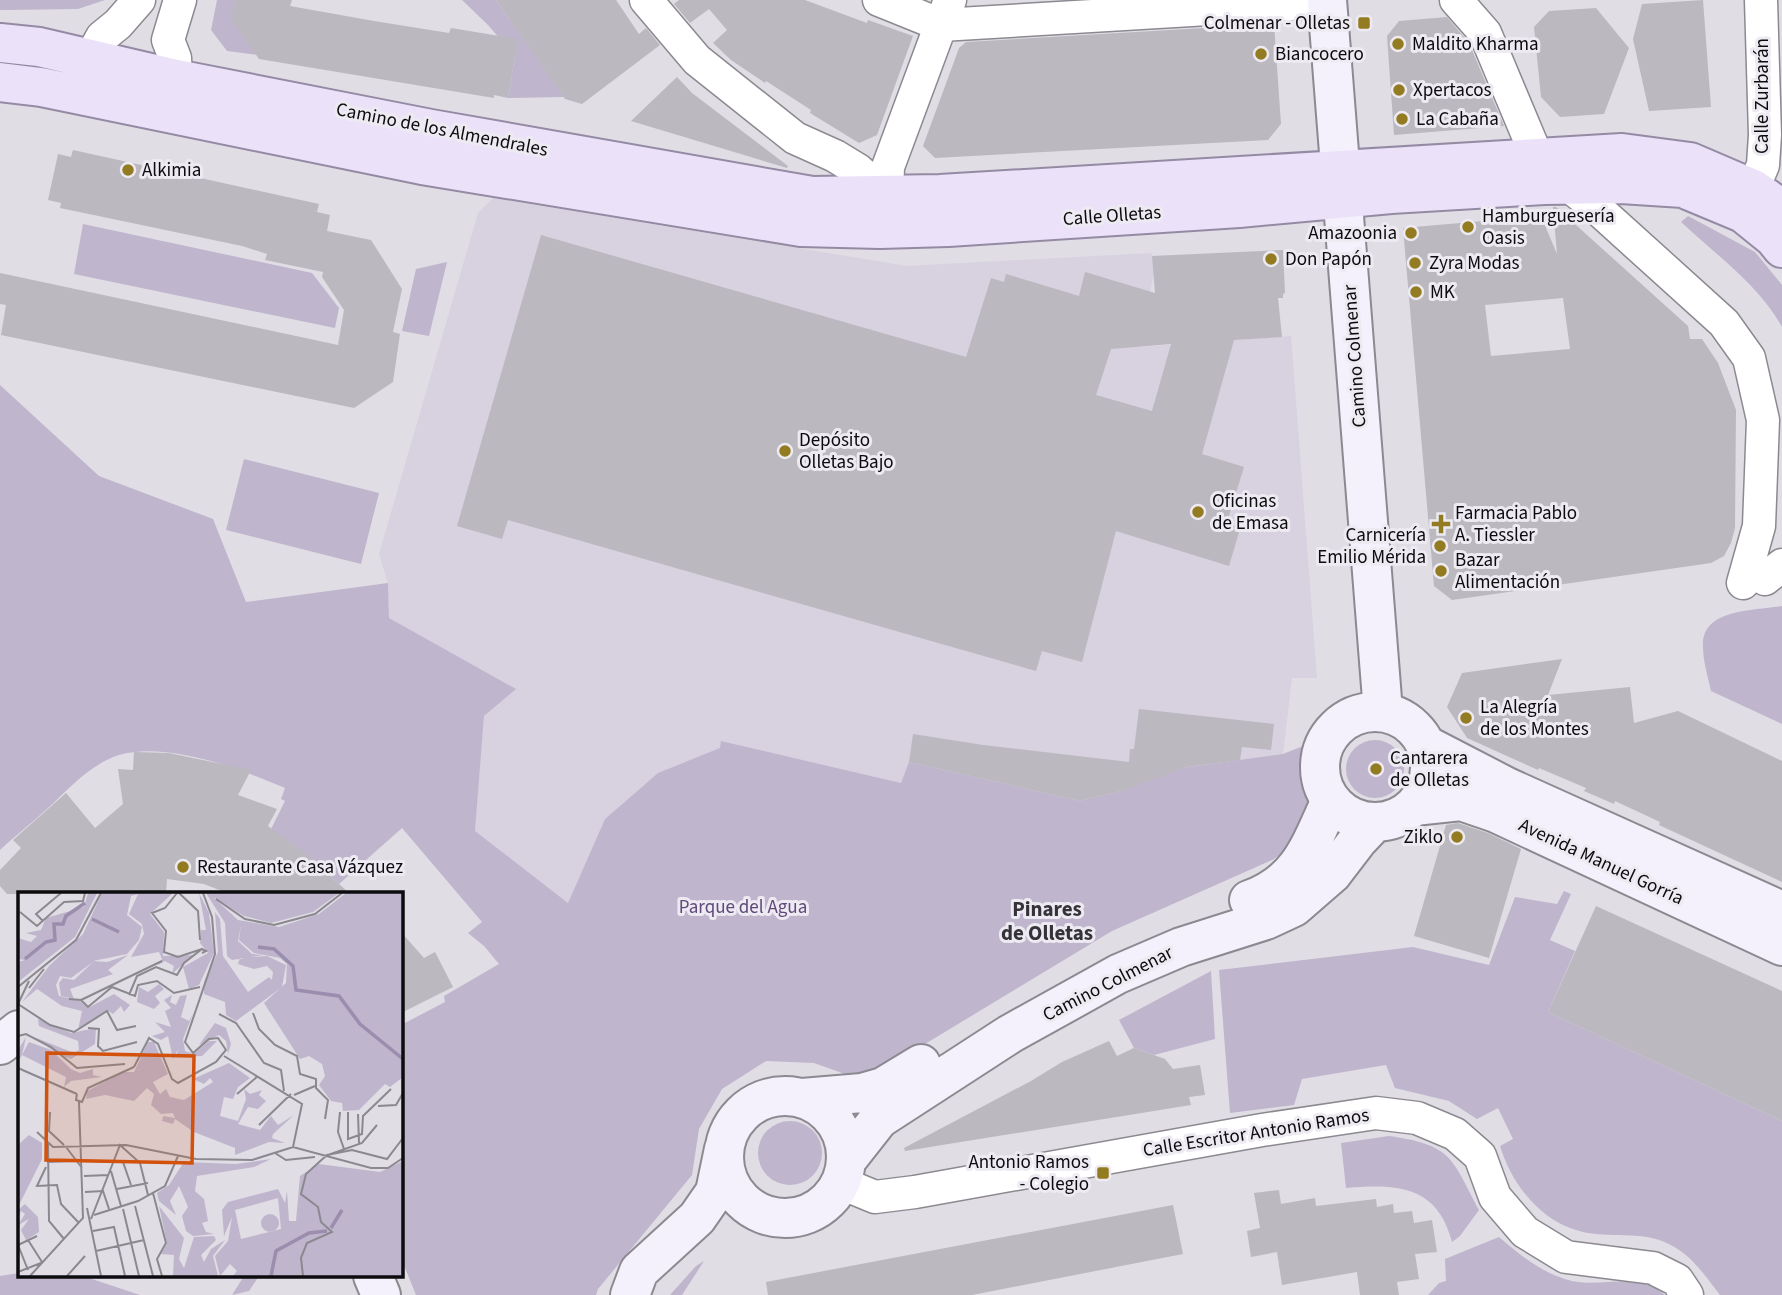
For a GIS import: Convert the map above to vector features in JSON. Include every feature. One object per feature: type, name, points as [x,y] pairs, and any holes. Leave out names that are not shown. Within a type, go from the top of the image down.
[{"type":"main road","name":"Camino Colmenar","points":[[1327,1],[1382,712]]},
{"type":"main road","name":"Camino de los Almendrales","points":[[0,43],[91,57],[176,79],[430,129],[812,196],[883,212]]},
{"type":"main road","name":"Camino de los Almendrales","points":[[0,82],[78,95],[462,172],[801,227],[883,212]]},
{"type":"main road","points":[[1342,184],[1536,157],[1622,153],[1690,162],[1768,199]]},
{"type":"main road","name":"Calle Olletas","points":[[883,212],[1239,208],[1342,184]]},
{"type":"main road","points":[[1342,184],[1621,184],[1683,188],[1743,213],[1782,248]]},
{"type":"main road","points":[[1367,712],[1398,716],[1412,725],[1426,745],[1430,777],[1424,793],[1403,815],[1375,822],[1358,819],[1343,812],[1331,800],[1323,786],[1319,770],[1327,738],[1351,717],[1367,712]]},
{"type":"main road","name":"Avenida Manuel Gorría","points":[[1426,745],[1507,787],[1782,911]]},
{"type":"main road","name":"Camino Colmenar","points":[[802,1098],[862,1093],[883,1087],[1077,971],[1165,930],[1255,898],[1283,883],[1303,860],[1331,800]]},
{"type":"main road","name":"Avenida Manuel Gorría","points":[[1414,806],[1461,801],[1496,813],[1782,946]]},
{"type":"main road","name":"Camino Colmenar","points":[[843,1172],[879,1119],[1010,1034],[1118,975],[1181,947],[1266,920],[1294,906],[1332,874],[1358,839],[1375,822]]},
{"type":"main road","points":[[0,1045],[18,1031]]},
{"type":"main road","points":[[630,1295],[639,1271],[697,1218],[715,1192],[730,1131],[739,1116],[752,1105],[768,1098],[802,1098],[821,1107],[835,1122],[844,1141],[843,1172],[831,1197],[818,1208],[802,1215],[776,1217],[727,1211],[697,1218]]},
{"type":"main road","points":[[725,1147],[728,1178],[736,1192],[747,1204],[776,1217]]},
{"type":"main road","points":[[374,1278],[381,1295]]},
{"type":"street","points":[[78,95],[91,57],[102,37],[118,24],[139,0]]},
{"type":"street","points":[[176,79],[174,58],[168,40],[180,0]]},
{"type":"street","points":[[646,0],[697,60],[795,138],[858,170],[883,212]]},
{"type":"street","points":[[879,0],[946,12],[1327,1]]},
{"type":"street","points":[[1456,0],[1485,33],[1536,157]]},
{"type":"street","name":"Calle Zurbarán","points":[[1761,0],[1765,135],[1763,165],[1768,199]]},
{"type":"street","points":[[883,212],[888,167],[946,12]]},
{"type":"street","points":[[118,24],[146,25],[168,40]]},
{"type":"street","points":[[1567,185],[1599,209],[1724,323],[1749,358],[1763,421],[1759,526],[1763,576]]},
{"type":"street","name":"Calle Escritor Antonio Ramos","points":[[843,1172],[875,1197],[1376,1113],[1417,1118],[1455,1134],[1480,1156],[1495,1197],[1525,1232],[1566,1257],[1653,1268],[1677,1280],[1688,1295]]},
{"type":"shaded area","points":[[493,198],[907,266],[1152,253],[1154,273],[1139,347],[1291,336],[1317,678],[1292,678],[1283,754],[1166,770],[1125,790],[1080,801],[909,762],[901,783],[721,741],[721,748],[658,773],[605,819],[568,903],[475,831],[484,716],[515,689],[389,618],[388,583],[379,554],[478,213]]},
{"type":"green space","points":[[0,0],[105,0],[78,9],[0,10]]},
{"type":"green space","points":[[217,0],[235,0],[232,19],[257,55],[227,51],[211,30]]},
{"type":"green space","points":[[462,0],[496,0],[564,97],[508,98],[515,56]]},
{"type":"green space","points":[[1688,216],[1755,252],[1782,285],[1782,327],[1749,284],[1681,222]]},
{"type":"green space","points":[[83,224],[312,273],[339,308],[335,328],[74,274]]},
{"type":"green space","points":[[447,262],[429,336],[402,331],[416,269]]},
{"type":"green space","name":"Parque del Agua","points":[[0,385],[99,476],[213,519],[246,602],[388,583],[389,618],[516,689],[484,716],[475,831],[568,903],[605,819],[658,773],[720,748],[721,741],[901,783],[909,762],[1080,801],[1125,790],[1165,770],[1283,754],[1303,746],[1310,796],[1308,820],[1303,831],[1291,847],[1274,859],[1112,931],[882,1070],[859,1079],[814,1063],[766,1061],[722,1089],[699,1129],[692,1175],[598,1289],[596,1295],[416,1295],[402,1260],[402,1024],[445,1002],[444,996],[499,964],[484,946],[468,933],[482,922],[402,828],[339,884],[271,829],[285,801],[281,799],[285,788],[204,759],[181,754],[138,752],[119,755],[97,766],[76,781],[0,850]]},
{"type":"green space","points":[[244,459],[379,493],[361,564],[226,530]]},
{"type":"green space","points":[[1782,606],[1782,724],[1711,691],[1703,647],[1705,634],[1720,618],[1745,611]]},
{"type":"green space","points":[[1375,740],[1391,745],[1399,753],[1404,769],[1399,785],[1391,793],[1375,798],[1359,793],[1351,785],[1346,769],[1351,753],[1359,745]]},
{"type":"green space","points":[[1564,891],[1571,894],[1550,940],[1575,951],[1548,1012],[1782,1121],[1782,1295],[1720,1295],[1688,1257],[1672,1245],[1641,1236],[1586,1233],[1562,1225],[1538,1208],[1511,1173],[1500,1146],[1513,1139],[1498,1108],[1477,1119],[1449,1101],[1395,1088],[1386,1065],[1302,1079],[1294,1105],[1230,1113],[1219,970],[1413,947],[1489,965],[1515,897],[1557,904]]},
{"type":"green space","points":[[1211,971],[1215,1039],[1154,1055],[1134,1048],[1119,1020]]},
{"type":"green space","points":[[784,1121],[796,1121],[813,1130],[820,1141],[820,1165],[813,1176],[796,1185],[784,1185],[772,1180],[763,1171],[758,1159],[758,1147],[763,1135],[772,1126]]},
{"type":"green space","points":[[1389,1136],[1438,1149],[1447,1156],[1462,1177],[1479,1210],[1460,1236],[1452,1242],[1436,1209],[1412,1192],[1382,1187],[1346,1188],[1341,1143]]},
{"type":"green space","points":[[1499,1237],[1532,1263],[1561,1278],[1584,1283],[1632,1281],[1644,1283],[1665,1295],[1428,1295],[1439,1283],[1446,1281],[1445,1259]]},
{"type":"green space","points":[[704,1261],[682,1295],[670,1295],[696,1266]]},
{"type":"green space","points":[[18,1273],[18,1278],[89,1278],[140,1295],[0,1295],[0,1276]]},
{"type":"green space","points":[[243,1278],[258,1278],[249,1291],[232,1295]]},
{"type":"building","points":[[235,0],[292,0],[290,6],[374,21],[449,33],[451,28],[518,39],[508,98],[494,95],[494,98],[259,59],[231,19]]},
{"type":"building","points":[[496,0],[616,0],[639,34],[646,28],[660,45],[582,104],[565,99]]},
{"type":"building","points":[[679,0],[805,0],[867,23],[868,20],[913,36],[877,135],[859,143],[731,60],[713,43],[727,30],[709,9],[690,23],[674,4]]},
{"type":"building","points":[[1703,0],[1711,107],[1649,111],[1633,39],[1642,4]]},
{"type":"building","points":[[1596,8],[1629,48],[1604,114],[1560,117],[1541,97],[1534,27],[1549,11]]},
{"type":"building","points":[[1447,17],[1469,43],[1504,126],[1394,135],[1387,36],[1399,21]]},
{"type":"building","points":[[1274,24],[1281,124],[1268,140],[935,158],[923,146],[959,48],[966,42]]},
{"type":"building","points":[[677,77],[692,93],[788,166],[787,168],[631,121]]},
{"type":"building","points":[[73,150],[319,204],[317,212],[330,215],[327,231],[371,240],[402,289],[393,332],[400,334],[393,382],[354,408],[1,335],[6,305],[0,304],[0,273],[338,345],[344,310],[322,277],[323,272],[265,260],[267,254],[242,246],[60,208],[61,203],[48,200],[58,154],[71,157]]},
{"type":"building","points":[[1553,207],[1688,326],[1690,339],[1702,339],[1718,363],[1736,410],[1735,528],[1731,543],[1724,556],[1711,563],[1452,600],[1434,586],[1403,228],[1541,216],[1557,254]],"holes":[[[1563,298],[1570,349],[1491,356],[1485,305]]]},
{"type":"building","name":"Depósito Olletas Bajo","points":[[541,235],[966,357],[991,278],[1004,282],[1006,274],[1079,296],[1085,272],[1155,293],[1152,256],[1283,250],[1285,293],[1283,298],[1278,298],[1282,337],[1234,340],[1202,454],[1244,467],[1228,519],[1242,522],[1229,566],[1116,531],[1082,662],[1042,651],[1036,671],[508,520],[502,539],[457,526]],"holes":[[[1171,344],[1152,411],[1096,395],[1111,349]]]},
{"type":"building","points":[[1562,659],[1548,695],[1630,687],[1634,723],[1678,711],[1782,761],[1782,882],[1659,825],[1660,822],[1615,801],[1614,804],[1584,791],[1586,788],[1467,738],[1447,707],[1462,673]]},
{"type":"building","points":[[1139,709],[1274,724],[1271,750],[1242,747],[1240,760],[1186,767],[1125,790],[1080,801],[909,762],[913,734],[1129,762],[1130,749],[1134,749]]},
{"type":"building","points":[[134,752],[169,753],[251,770],[238,795],[277,809],[268,826],[305,853],[348,892],[224,892],[204,884],[167,879],[166,892],[7,894],[0,886],[0,870],[21,848],[13,840],[66,793],[95,828],[123,804],[118,769],[133,770]]},
{"type":"building","points":[[1458,823],[1488,833],[1521,849],[1489,958],[1414,936],[1446,825]]},
{"type":"building","points":[[1596,906],[1782,991],[1782,1121],[1548,1012]]},
{"type":"building","points":[[402,933],[424,958],[435,952],[453,987],[402,1012]]},
{"type":"building","points":[[1109,1041],[1117,1056],[1134,1048],[1165,1059],[1173,1069],[1200,1065],[1205,1095],[1189,1097],[1191,1105],[905,1151],[904,1148],[1062,1062]]},
{"type":"building","points":[[1279,1190],[1281,1204],[1315,1198],[1316,1206],[1376,1199],[1377,1207],[1393,1204],[1394,1213],[1412,1211],[1414,1223],[1432,1220],[1437,1252],[1415,1254],[1419,1279],[1397,1282],[1399,1295],[1360,1295],[1357,1272],[1282,1285],[1277,1252],[1251,1257],[1247,1231],[1260,1228],[1254,1193]]},
{"type":"building","points":[[1173,1205],[1183,1254],[972,1295],[768,1295],[766,1282]]},
{"type":"place","name":"Colmenar - Olletas","points":[[1364,23]]},
{"type":"place","name":"Maldito Kharma","points":[[1398,44]]},
{"type":"place","name":"Biancocero","points":[[1261,54]]},
{"type":"place","name":"Xpertacos","points":[[1399,90]]},
{"type":"place","name":"La Cabaña","points":[[1402,119]]},
{"type":"place","name":"Alkimia","points":[[128,170]]},
{"type":"place","name":"Hamburguesería Oasis","points":[[1468,227]]},
{"type":"place","name":"Amazoonia","points":[[1411,233]]},
{"type":"place","name":"Don Papón","points":[[1271,259]]},
{"type":"place","name":"Zyra Modas","points":[[1415,263]]},
{"type":"place","name":"MK","points":[[1416,292]]},
{"type":"place","name":"Depósito Olletas Bajo","points":[[785,451]]},
{"type":"place","name":"Oficinas de Emasa","points":[[1198,512]]},
{"type":"place","name":"Farmacia Pablo A. Tiessler","points":[[1441,524]]},
{"type":"place","name":"Carnicería Emilio Mérida","points":[[1440,546]]},
{"type":"place","name":"Bazar Alimentación","points":[[1441,571]]},
{"type":"place","name":"La Alegría de los Montes","points":[[1466,718]]},
{"type":"place","name":"Cantarera de Olletas","points":[[1376,769]]},
{"type":"place","name":"Ziklo","points":[[1457,837]]},
{"type":"place","name":"Restaurante Casa Vázquez","points":[[183,867]]},
{"type":"place","name":"Antonio Ramos - Colegio","points":[[1103,1173]]},
{"type":"district","name":"Pinares de Olletas","points":[[1047,921]]}]
